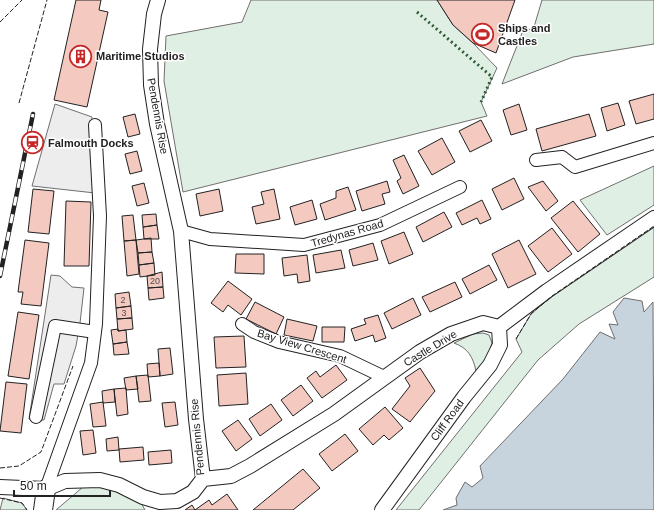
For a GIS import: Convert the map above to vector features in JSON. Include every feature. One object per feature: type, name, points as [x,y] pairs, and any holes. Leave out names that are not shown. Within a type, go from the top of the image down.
[{"type":"main road","points":[[43,510],[46,489]]},
{"type":"street","name":"Pendennis Rise","points":[[46,489],[65,480],[100,480],[119,485],[143,497],[160,502],[177,501],[193,492],[203,479],[196,419],[181,231],[157,124],[151,85],[150,49],[154,14],[158,0]]},
{"type":"street","points":[[0,487],[46,489],[91,363],[95,332],[100,216],[94,124]]},
{"type":"street","points":[[536,160],[562,157],[575,167],[654,143]]},
{"type":"street","name":"Tredynas Road","points":[[181,231],[210,239],[304,245],[380,225],[460,187]]},
{"type":"street","points":[[499,327],[547,291],[654,218]]},
{"type":"street","name":"Castle Drive","points":[[203,479],[230,476],[250,466],[334,414],[420,352],[451,334],[483,323],[499,327]]},
{"type":"street","name":"Bay View Crescent","points":[[242,324],[254,332],[279,342],[340,356],[384,377]]},
{"type":"street","points":[[36,418],[55,326],[95,332]]},
{"type":"street","name":"Cliff Road","points":[[382,510],[464,397],[490,365],[500,345],[499,327]]},
{"type":"green space","points":[[251,0],[437,0],[453,25],[497,68],[481,102],[487,116],[183,192],[164,81],[166,36],[242,22]]},
{"type":"green space","points":[[542,0],[654,0],[654,44],[573,57],[502,84],[522,33],[534,27]]},
{"type":"green space","points":[[654,166],[654,205],[607,235],[580,200]]},
{"type":"green space","points":[[654,226],[654,277],[579,324],[538,360],[419,510],[396,510],[522,352],[516,339],[531,314],[552,296]]},
{"type":"green space","points":[[483,333],[489,335],[492,343],[487,358],[476,371],[473,361],[466,350],[454,343],[473,334]]},
{"type":"green space","points":[[101,485],[140,501],[145,510],[56,510],[83,487]]},
{"type":"green space","points":[[3,498],[22,503],[27,510],[0,510]]},
{"type":"shaded area","points":[[55,104],[92,117],[95,193],[32,186]]},
{"type":"shaded area","points":[[51,275],[60,276],[72,287],[84,288],[80,323],[76,346],[64,384],[54,384],[44,420],[29,419]]},
{"type":"shaded area","points":[[624,298],[642,301],[644,312],[653,302],[654,510],[443,510],[457,505],[456,498],[465,482],[472,487],[483,478],[480,466],[563,379],[600,332],[615,339],[609,324],[618,325],[613,312]]},
{"type":"building","name":"Maritime Studios","points":[[76,0],[101,0],[99,10],[108,12],[87,107],[54,100]]},
{"type":"building","name":"Ships and Castles","points":[[437,0],[515,0],[496,53],[473,43],[453,25]]},
{"type":"building","points":[[654,94],[654,119],[636,124],[629,101]]},
{"type":"building","points":[[618,103],[625,125],[607,131],[601,108]]},
{"type":"building","points":[[519,104],[527,130],[511,135],[503,110]]},
{"type":"building","points":[[135,114],[140,134],[128,137],[123,117]]},
{"type":"building","points":[[589,114],[596,136],[542,151],[536,129]]},
{"type":"building","points":[[481,120],[492,141],[470,152],[459,131]]},
{"type":"building","points":[[442,138],[455,162],[432,175],[418,151]]},
{"type":"building","points":[[137,151],[142,171],[130,174],[125,154]]},
{"type":"building","points":[[404,155],[419,186],[403,194],[397,181],[401,178],[393,160]]},
{"type":"building","points":[[514,178],[524,199],[502,210],[492,189]]},
{"type":"building","points":[[387,181],[390,192],[382,194],[385,204],[362,211],[356,191]]},
{"type":"building","points":[[543,181],[558,201],[546,211],[528,187]]},
{"type":"building","points":[[144,183],[149,203],[137,206],[132,186]]},
{"type":"building","points":[[348,187],[356,210],[325,220],[320,204],[336,198],[336,191]]},
{"type":"building","points":[[33,189],[54,191],[49,234],[28,232]]},
{"type":"building","points":[[219,189],[223,211],[200,216],[196,194]]},
{"type":"building","points":[[274,189],[280,219],[256,224],[252,207],[264,204],[261,192]]},
{"type":"building","points":[[312,200],[317,219],[295,225],[290,207]]},
{"type":"building","points":[[482,200],[491,219],[480,224],[477,218],[462,225],[456,213]]},
{"type":"building","points":[[66,201],[91,202],[89,266],[64,266]]},
{"type":"building","points":[[573,201],[600,234],[578,252],[551,218]]},
{"type":"building","points":[[444,212],[452,227],[423,242],[416,227]]},
{"type":"building","points":[[156,214],[157,225],[143,227],[142,215]]},
{"type":"building","points":[[133,215],[136,240],[124,241],[122,216]]},
{"type":"building","points":[[157,225],[159,239],[144,239],[143,227]]},
{"type":"building","points":[[552,228],[572,254],[548,272],[528,246]]},
{"type":"building","points":[[404,232],[413,254],[389,264],[381,241]]},
{"type":"building","points":[[151,238],[152,252],[138,253],[136,240]]},
{"type":"building","points":[[25,240],[49,243],[41,306],[21,304],[23,292],[18,292]]},
{"type":"building","points":[[136,240],[139,274],[127,276],[124,241]]},
{"type":"building","points":[[519,240],[536,274],[508,288],[492,254]]},
{"type":"building","points":[[373,243],[378,260],[353,266],[349,250]]},
{"type":"building","points":[[341,250],[345,268],[316,273],[313,255]]},
{"type":"building","points":[[152,252],[154,263],[139,265],[138,253]]},
{"type":"building","points":[[236,254],[264,254],[264,274],[235,273]]},
{"type":"building","points":[[307,255],[310,281],[298,283],[297,274],[284,276],[282,258]]},
{"type":"building","points":[[154,263],[155,275],[140,277],[139,265]]},
{"type":"building","points":[[489,265],[497,280],[470,294],[462,279]]},
{"type":"building","points":[[162,272],[163,287],[148,288],[147,276]]},
{"type":"building","points":[[228,281],[252,299],[241,315],[228,305],[223,312],[211,303]]},
{"type":"building","points":[[455,282],[462,297],[430,312],[422,297]]},
{"type":"building","points":[[163,287],[164,298],[149,300],[148,288]]},
{"type":"building","points":[[129,292],[131,306],[116,308],[115,294]]},
{"type":"building","points":[[413,298],[421,315],[392,329],[384,313]]},
{"type":"building","points":[[255,302],[284,317],[276,334],[246,319]]},
{"type":"building","points":[[131,306],[132,318],[117,319],[116,308]]},
{"type":"building","points":[[18,312],[39,315],[29,379],[8,376]]},
{"type":"building","points":[[378,315],[386,338],[375,342],[373,335],[355,341],[351,329],[366,324],[364,319]]},
{"type":"building","points":[[132,318],[133,329],[118,331],[117,319]]},
{"type":"building","points":[[287,319],[317,326],[313,341],[284,335]]},
{"type":"building","points":[[322,327],[345,327],[344,342],[322,342]]},
{"type":"building","points":[[118,329],[118,331],[126,330],[127,342],[113,344],[111,330]]},
{"type":"building","points":[[244,336],[246,367],[216,368],[214,337]]},
{"type":"building","points":[[127,342],[129,354],[114,355],[113,344]]},
{"type":"building","points":[[170,348],[173,374],[160,376],[158,349]]},
{"type":"building","points":[[159,363],[160,376],[148,377],[147,364]]},
{"type":"building","points":[[336,365],[347,380],[322,398],[307,378],[316,371],[320,377]]},
{"type":"building","points":[[420,368],[435,391],[410,422],[392,409],[410,386],[405,378]]},
{"type":"building","points":[[246,373],[248,404],[219,406],[217,375]]},
{"type":"building","points":[[148,375],[151,401],[139,402],[136,376]]},
{"type":"building","points":[[136,376],[138,389],[126,390],[124,378]]},
{"type":"building","points":[[6,382],[27,384],[21,433],[0,431]]},
{"type":"building","points":[[301,385],[313,401],[293,416],[281,400]]},
{"type":"building","points":[[126,388],[128,414],[117,416],[114,389]]},
{"type":"building","points":[[114,389],[115,402],[103,403],[102,391]]},
{"type":"building","points":[[103,402],[106,426],[93,427],[90,404]]},
{"type":"building","points":[[175,402],[178,425],[165,427],[162,403]]},
{"type":"building","points":[[271,404],[282,420],[260,436],[249,419]]},
{"type":"building","points":[[385,407],[403,428],[389,440],[384,435],[373,445],[359,429]]},
{"type":"building","points":[[238,420],[252,439],[236,451],[222,431]]},
{"type":"building","points":[[93,430],[96,453],[83,455],[80,431]]},
{"type":"building","points":[[345,434],[358,451],[332,471],[319,454]]},
{"type":"building","points":[[118,437],[119,450],[107,451],[106,439]]},
{"type":"building","points":[[143,447],[144,460],[120,462],[119,449]]},
{"type":"building","points":[[171,450],[172,463],[149,465],[148,452]]},
{"type":"building","points":[[303,469],[320,488],[293,510],[253,510]]},
{"type":"building","points":[[227,494],[238,510],[195,510],[209,500],[212,505]]},
{"type":"building","points":[[192,505],[195,510],[185,510]]},
{"type":"railway","points":[[0,276],[33,114]]},
{"type":"hedge","points":[[417,12],[492,77],[481,102]]},
{"type":"fence","points":[[0,22],[22,0]]},
{"type":"fence","points":[[19,103],[47,0]]},
{"type":"fence","points":[[516,339],[531,314],[552,296],[654,226]]},
{"type":"fence","points":[[0,468],[19,466],[41,452],[73,366]]},
{"type":"fence","points":[[0,498],[22,503],[27,510]]},
{"type":"place","name":"Ships and Castles","points":[[483,34]]},
{"type":"place","name":"Maritime Studios","points":[[81,56]]},
{"type":"place","name":"Falmouth Docks","points":[[33,143]]}]
